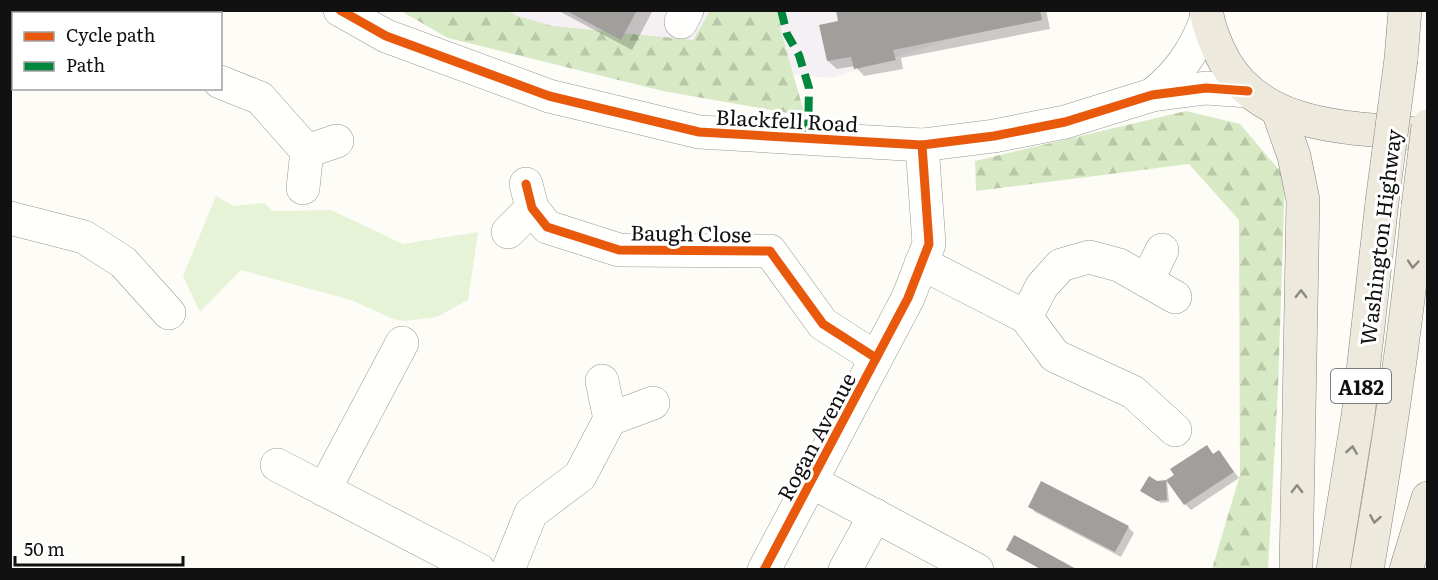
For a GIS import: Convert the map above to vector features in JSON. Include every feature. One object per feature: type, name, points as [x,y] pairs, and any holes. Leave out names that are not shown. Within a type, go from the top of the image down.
[{"type":"main road","name":"Washington Highway","points":[[1333,570],[1358,416],[1405,10]]},
{"type":"main road","points":[[1207,14],[1215,44],[1230,70],[1248,91],[1278,111],[1301,120],[1428,135]]},
{"type":"main road","points":[[1278,111],[1294,156],[1303,200],[1296,570]]},
{"type":"main road","name":"Washington Highway","points":[[1367,570],[1410,290],[1428,126]]},
{"type":"main road","points":[[1406,570],[1428,498]]},
{"type":"street","name":"Blackfell Road","points":[[340,10],[386,36],[549,96],[699,132],[922,145],[994,136],[1065,122],[1152,95],[1206,88],[1248,91]]},
{"type":"street","name":"Blackfell Road","points":[[1152,95],[1183,66],[1197,44],[1207,14]]},
{"type":"street","points":[[222,83],[260,98],[322,146],[303,188]]},
{"type":"street","name":"Rogan Avenue","points":[[764,570],[908,298],[929,244],[922,145]]},
{"type":"street","name":"Baugh Close","points":[[508,232],[529,196],[547,227],[619,250],[770,251],[823,324],[876,358]]},
{"type":"street","points":[[10,218],[84,237],[123,262],[169,313]]},
{"type":"street","points":[[1147,281],[1162,250]]},
{"type":"street","points":[[1026,317],[1042,286],[1061,265],[1089,256],[1119,265],[1175,297]]},
{"type":"street","points":[[921,263],[1026,317],[1055,356],[1133,392],[1175,430]]},
{"type":"street","points":[[324,490],[402,343]]},
{"type":"street","points":[[508,570],[531,513],[580,477],[610,419],[602,381]]},
{"type":"street","points":[[610,419],[653,403]]},
{"type":"street","points":[[277,465],[479,570]]},
{"type":"street","points":[[812,482],[977,570]]},
{"type":"street","points":[[845,570],[875,515]]},
{"type":"shaded area","points":[[508,11],[1037,11],[832,78],[678,64],[517,16]]},
{"type":"green space","points":[[401,11],[508,11],[517,16],[553,26],[693,40],[710,11],[777,11],[805,116],[663,91],[448,38]]},
{"type":"green space","points":[[1186,111],[1240,124],[1285,177],[1278,389],[1268,569],[1212,569],[1240,475],[1239,220],[1189,164],[976,191],[975,161]]},
{"type":"green space","points":[[216,196],[233,206],[264,203],[273,211],[331,210],[403,244],[478,232],[468,300],[437,317],[405,321],[393,319],[351,300],[241,270],[200,312],[183,276]]},
{"type":"building","points":[[565,10],[637,10],[621,40]]},
{"type":"building","points":[[836,10],[1040,10],[1042,20],[893,50],[896,60],[854,69],[851,57],[827,61],[819,25],[838,21]]},
{"type":"building","points":[[1207,445],[1213,454],[1219,450],[1234,472],[1184,505],[1166,480],[1174,475],[1170,469]]},
{"type":"building","points":[[1149,476],[1157,481],[1166,480],[1167,500],[1157,501],[1140,491]]},
{"type":"building","points":[[1041,481],[1129,526],[1115,552],[1028,507]]},
{"type":"building","points":[[1014,535],[1078,570],[1042,570],[1006,550]]},
{"type":"marked path","points":[[781,10],[787,34],[799,55],[809,88],[808,138]]},
{"type":"cycle path","points":[[340,10],[386,36],[549,96],[699,132],[922,145],[994,136],[1065,122],[1152,95],[1206,88],[1248,91]]},
{"type":"cycle path","points":[[764,570],[908,298],[929,244],[922,145]]},
{"type":"cycle path","points":[[526,184],[532,208],[547,227],[619,250],[770,251],[823,324],[876,358]]}]
